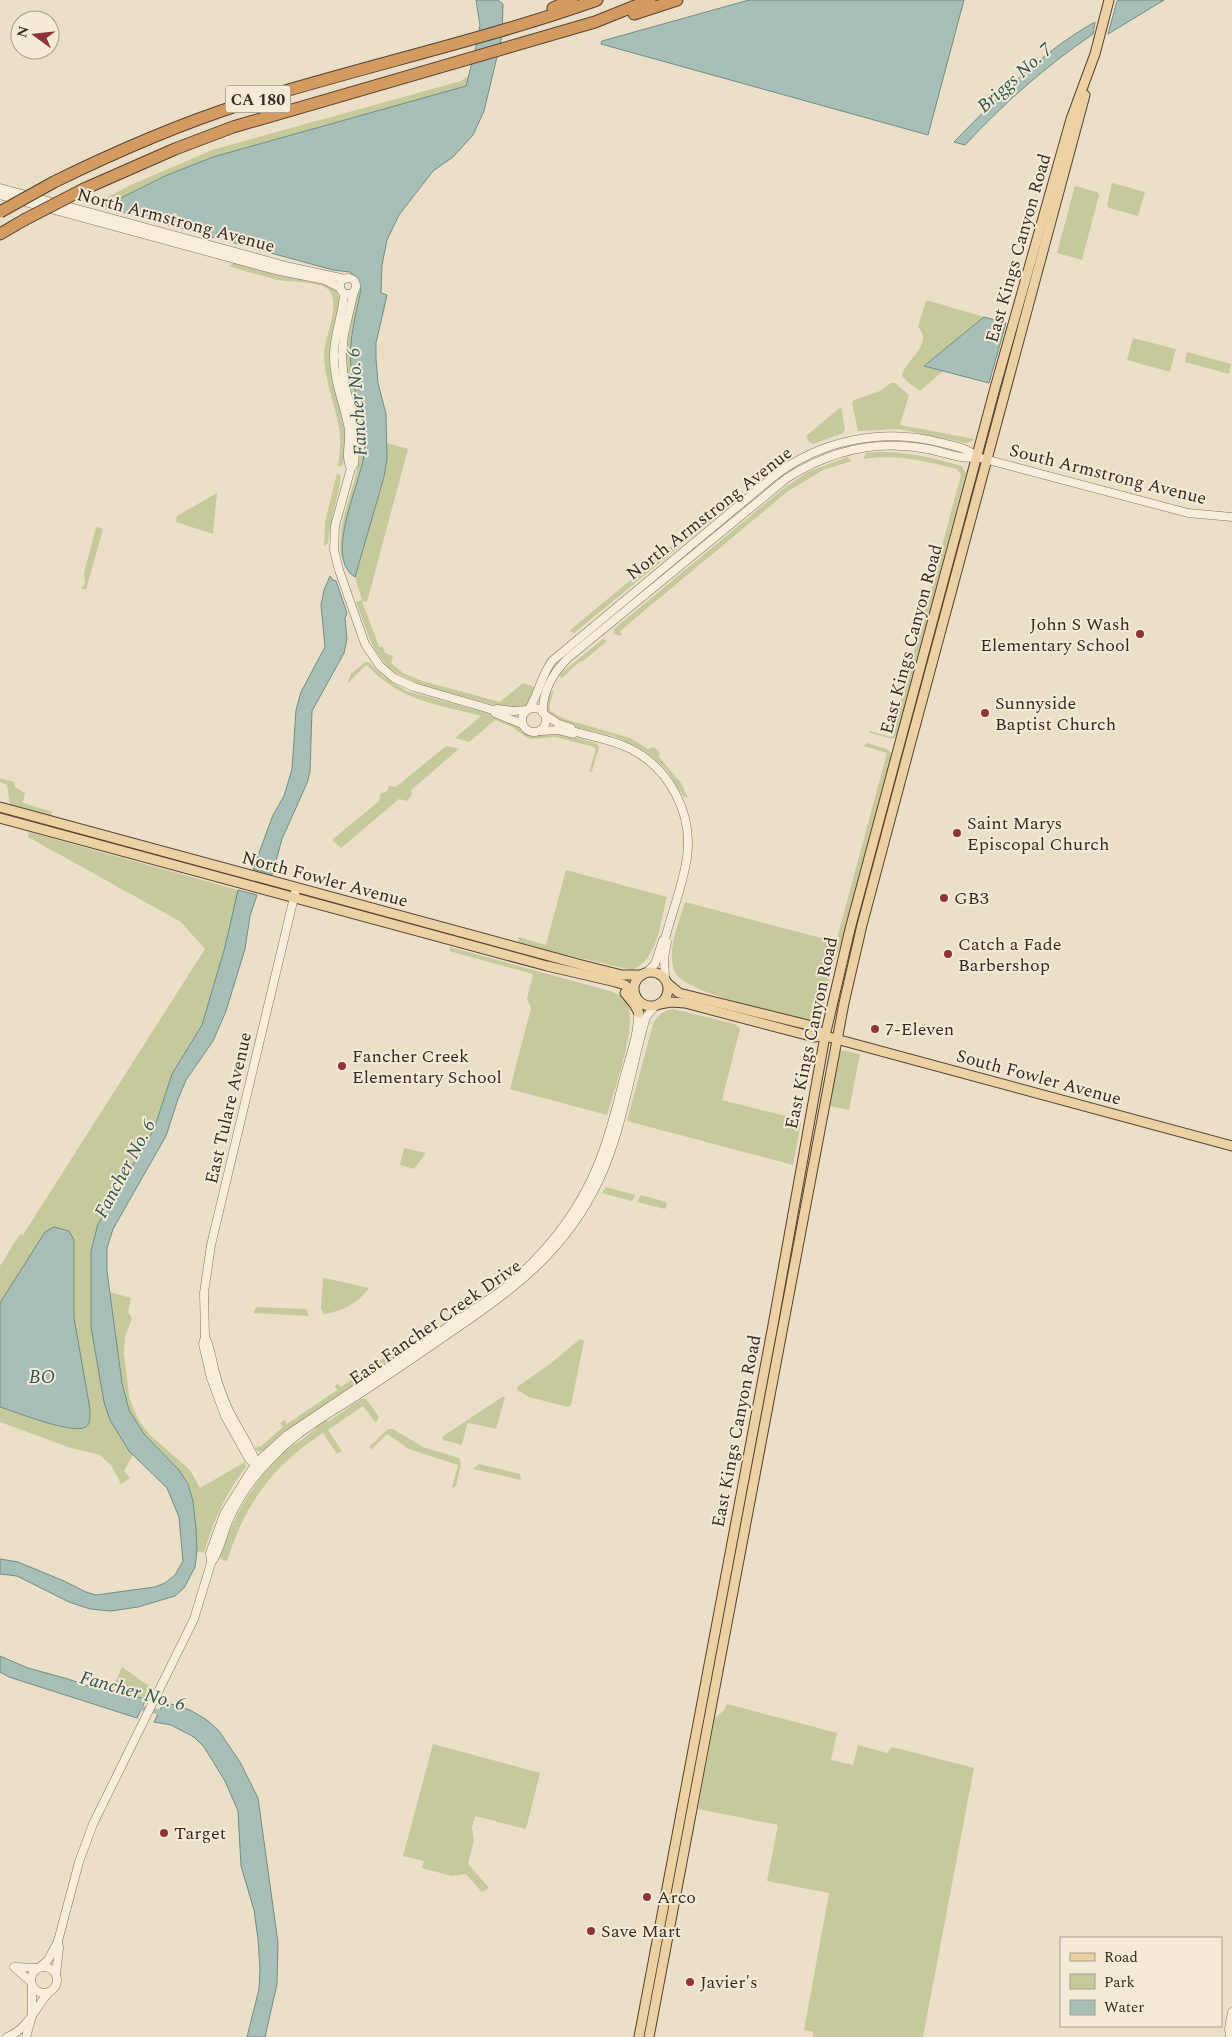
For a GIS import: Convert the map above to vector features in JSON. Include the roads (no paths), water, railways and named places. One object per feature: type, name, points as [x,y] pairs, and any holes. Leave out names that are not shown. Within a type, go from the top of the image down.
[{"type":"highway","points":[[511,28],[522,19],[572,0]]},
{"type":"highway","name":"CA 180","points":[[0,212],[54,182],[139,142],[213,114],[511,28],[597,0]]},
{"type":"highway","name":"CA 180","points":[[0,234],[84,189],[175,148],[233,127],[595,22],[650,0]]},
{"type":"highway","points":[[595,22],[642,12],[677,0]]},
{"type":"main road","name":"East Kings Canyon Road","points":[[639,2037],[751,1444],[824,1036],[872,846],[977,457],[1068,130],[1095,54],[1109,0]]},
{"type":"main road","name":"East Kings Canyon Road","points":[[648,2037],[836,1039],[862,925],[1095,54]]},
{"type":"main road","points":[[1063,178],[1061,172],[1067,147],[1068,130]]},
{"type":"main road","name":"North Fowler Avenue","points":[[0,807],[187,858],[254,882]]},
{"type":"main road","name":"North Fowler Avenue","points":[[0,818],[131,854],[254,882],[622,975],[644,974]]},
{"type":"main road","points":[[862,925],[859,922],[858,916],[872,865],[872,846]]},
{"type":"main road","points":[[131,854],[149,854],[181,862],[185,862],[187,858]]},
{"type":"main road","name":"North Fowler Avenue","points":[[295,893],[547,966],[621,984],[636,997]]},
{"type":"main road","points":[[547,966],[619,989],[631,999],[639,1013]]},
{"type":"main road","points":[[656,973],[680,993],[812,1026],[824,1036],[814,1037],[685,1003],[671,1002],[645,1006],[636,997],[636,982],[644,974],[656,973]]},
{"type":"main road","points":[[657,1005],[664,1001],[668,993],[666,981]]},
{"type":"main road","name":"South Fowler Avenue","points":[[824,1036],[1232,1146]]},
{"type":"main road","points":[[796,1250],[795,1236],[802,1197],[798,1189]]},
{"type":"main road","points":[[746,1524],[742,1517],[752,1458],[751,1444]]},
{"type":"main road","points":[[731,1600],[729,1586],[738,1533],[735,1524]]},
{"type":"main road","points":[[643,2018],[646,2024],[644,2037]]},
{"type":"street","name":"North Armstrong Avenue","points":[[0,188],[290,267],[346,279]]},
{"type":"street","name":"North Armstrong Avenue","points":[[0,195],[275,270],[325,280],[342,291]]},
{"type":"street","points":[[351,468],[348,462],[349,432],[337,386],[334,360],[342,281],[346,279],[351,279],[355,283],[342,356],[344,382],[356,431],[356,455],[335,526],[334,550],[339,570],[365,644],[375,660],[387,672],[394,678],[414,687],[493,710],[494,713],[522,724],[528,731],[558,730],[573,734],[576,732]]},
{"type":"street","points":[[342,291],[348,294],[354,291]]},
{"type":"street","name":"North Armstrong Avenue","points":[[528,710],[537,695],[546,668],[552,661],[772,478],[810,454],[828,446],[853,440],[894,436],[936,441],[970,450],[977,457]]},
{"type":"street","name":"North Armstrong Avenue","points":[[544,714],[544,697],[558,668],[787,478],[812,464],[845,451],[880,446],[926,448],[968,459],[977,457]]},
{"type":"street","name":"South Armstrong Avenue","points":[[977,457],[1188,513],[1232,517]]},
{"type":"street","points":[[493,710],[496,708],[513,711],[538,709],[559,724],[574,729],[576,732],[620,744],[643,756],[668,780],[681,805],[687,831],[687,857],[665,939],[655,964],[644,974]]},
{"type":"street","points":[[522,724],[522,717],[528,710]]},
{"type":"street","points":[[540,731],[545,726],[544,714]]},
{"type":"street","name":"East Tulare Avenue","points":[[259,1466],[249,1459],[240,1445],[222,1409],[206,1361],[203,1344],[205,1337],[204,1293],[211,1245],[295,893]]},
{"type":"street","points":[[665,939],[667,942],[664,958],[666,981]]},
{"type":"street","name":"East Fancher Creek Drive","points":[[259,1466],[274,1446],[307,1420],[406,1356],[501,1291],[522,1274],[544,1251],[579,1203],[599,1163],[632,1051],[639,1013],[636,997]]},
{"type":"street","name":"East Fancher Creek Drive","points":[[259,1466],[303,1430],[419,1354],[514,1288],[559,1244],[585,1206],[602,1173],[614,1139],[646,1017],[657,1005]]},
{"type":"street","points":[[26,2037],[32,2016],[32,1975],[48,1960],[58,1941],[85,1844],[194,1619],[211,1563],[216,1557],[231,1514],[259,1466]]},
{"type":"street","points":[[7,2037],[17,2032],[32,2016],[56,1984],[58,1941]]},
{"type":"street","points":[[49,1992],[37,1991],[14,1966],[48,1968],[56,1974]]},
{"type":"street","points":[[1230,2037],[1228,2028],[1232,2012]]},
{"type":"water","points":[[476,0],[498,0],[503,4],[502,36],[484,111],[473,135],[453,157],[433,171],[399,215],[387,240],[382,265],[381,293],[387,295],[376,343],[376,359],[378,383],[386,414],[387,459],[384,477],[355,577],[346,567],[342,554],[346,519],[361,467],[365,443],[350,358],[353,328],[361,289],[357,278],[350,272],[333,270],[103,207],[165,176],[213,157],[466,86],[480,25]]},
{"type":"water","points":[[749,0],[964,0],[928,135],[601,44],[602,41]]},
{"type":"water","points":[[1164,0],[1108,34],[1117,1]]},
{"type":"water","points":[[1095,22],[1093,34],[1026,86],[965,145],[954,142],[1020,77],[1056,47]]},
{"type":"water","points":[[984,317],[1006,323],[989,383],[924,366]]},
{"type":"water","points":[[330,576],[336,581],[347,613],[345,618],[347,639],[344,653],[312,711],[310,772],[282,839],[272,875],[253,869],[273,815],[284,796],[292,769],[296,710],[301,692],[325,647],[321,605],[324,590]]},
{"type":"water","points":[[238,890],[257,895],[250,916],[245,949],[226,1011],[213,1041],[186,1080],[166,1136],[113,1229],[107,1248],[107,1271],[122,1383],[129,1410],[144,1434],[179,1470],[188,1484],[193,1501],[196,1528],[197,1551],[195,1567],[184,1588],[175,1596],[138,1607],[111,1611],[90,1609],[69,1602],[17,1576],[0,1574],[0,1559],[18,1562],[96,1595],[155,1587],[165,1583],[175,1575],[183,1561],[179,1517],[167,1488],[129,1451],[110,1420],[104,1402],[91,1327],[91,1251],[98,1224],[154,1129],[172,1074],[202,1025],[225,947]]},
{"type":"water","name":"BO","points":[[54,1227],[69,1231],[74,1240],[74,1318],[90,1409],[89,1423],[86,1427],[79,1429],[57,1426],[0,1407],[0,1303],[45,1232]]},
{"type":"water","points":[[0,1656],[28,1668],[94,1688],[146,1699],[137,1718],[9,1677],[0,1672]]},
{"type":"water","points":[[164,1702],[190,1710],[207,1720],[219,1731],[240,1762],[258,1798],[278,1943],[277,1984],[265,2037],[247,2037],[259,1989],[260,1969],[254,1910],[241,1866],[238,1811],[225,1781],[204,1747],[194,1737],[171,1725],[154,1722]]},
{"type":"waterway","name":"Fancher No. 6","points":[[136,1707],[165,1713]]},
{"type":"place","name":"John S Wash Elementary School","points":[[1140,634]]},
{"type":"place","name":"Sunnyside Baptist Church","points":[[985,713]]},
{"type":"place","name":"Saint Marys Episcopal Church","points":[[957,833]]},
{"type":"place","name":"GB3","points":[[944,898]]},
{"type":"place","name":"Catch a Fade Barbershop","points":[[948,954]]},
{"type":"place","name":"7-Eleven","points":[[875,1029]]},
{"type":"place","name":"Fancher Creek Elementary School","points":[[342,1066]]},
{"type":"place","name":"Target","points":[[164,1833]]},
{"type":"place","name":"Arco","points":[[647,1897]]},
{"type":"place","name":"Save Mart","points":[[591,1931]]},
{"type":"place","name":"Javier's","points":[[690,1982]]},
{"type":"water label","name":"Briggs No. 7","points":[[1014,77]]}]
